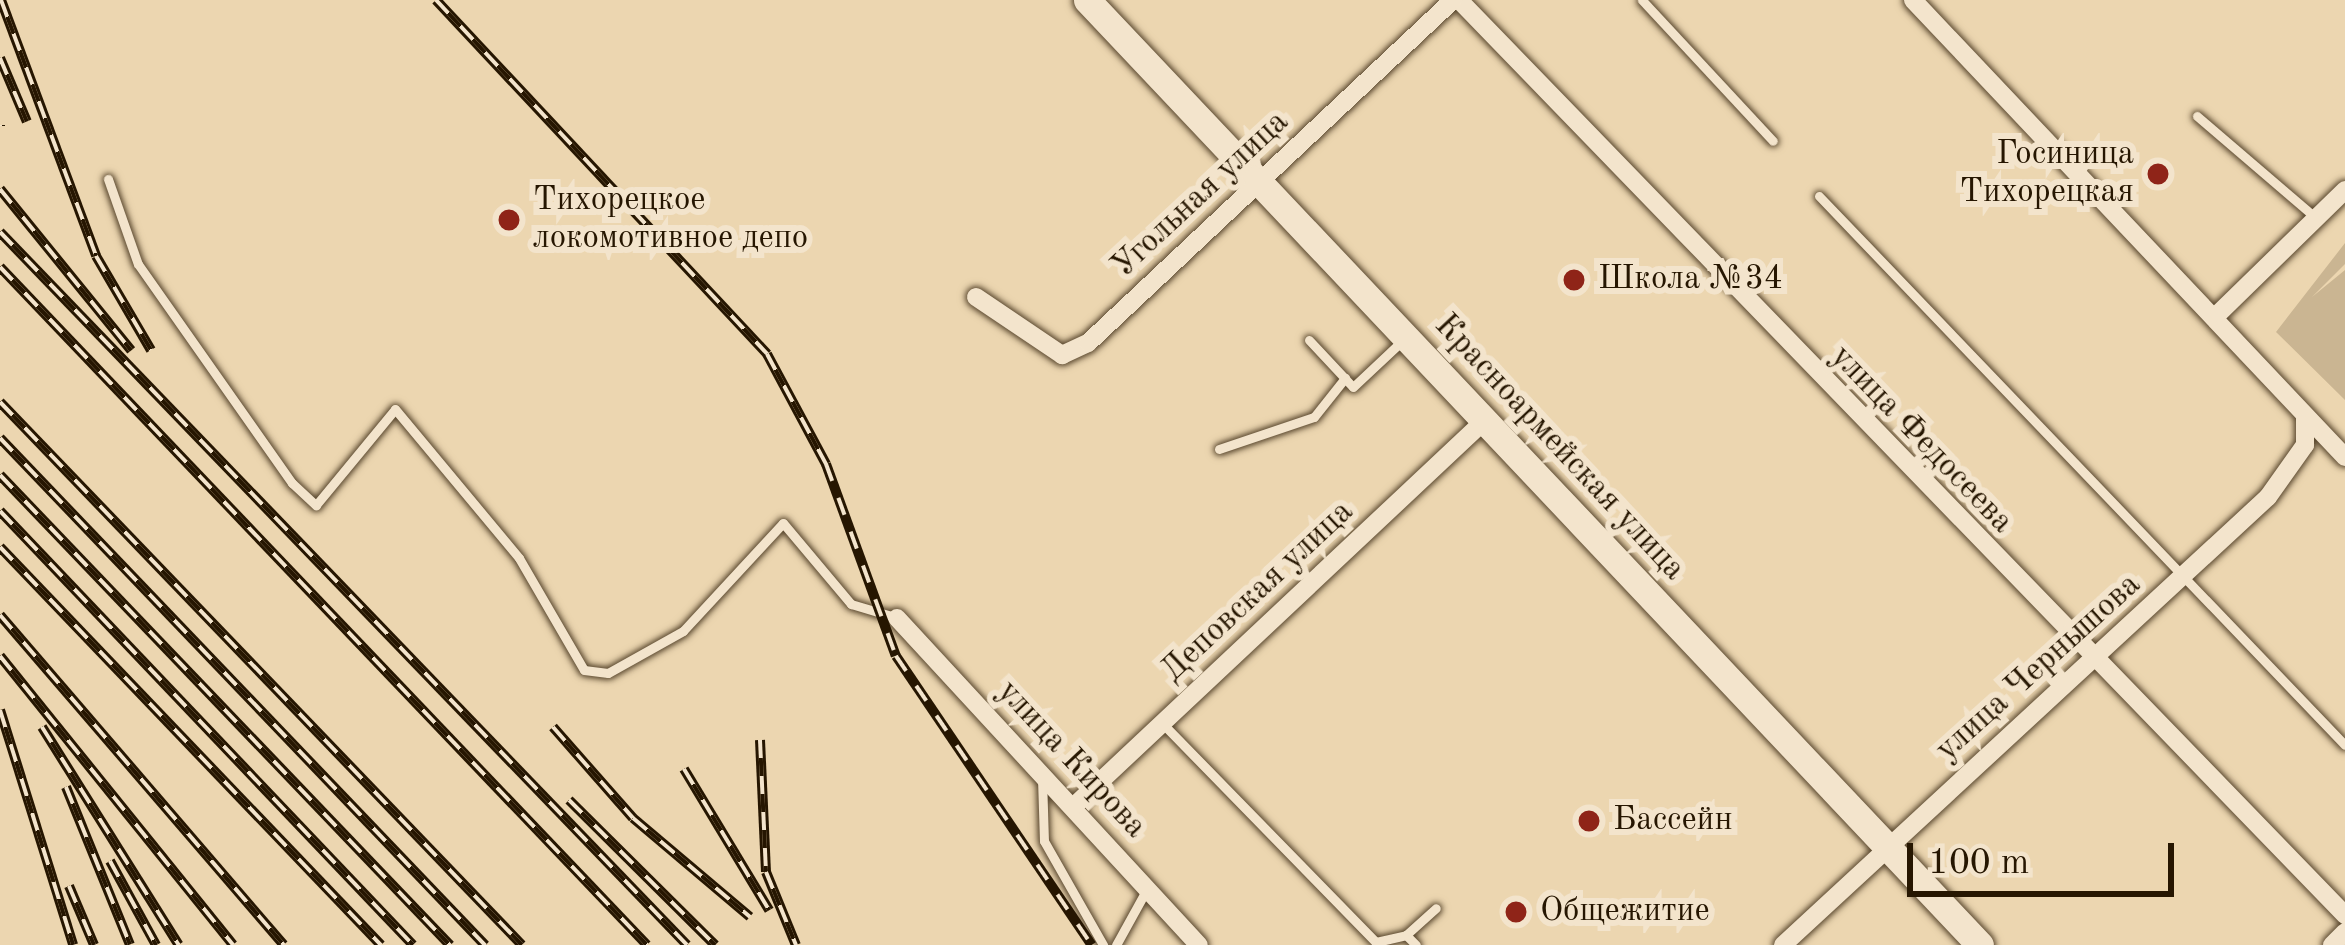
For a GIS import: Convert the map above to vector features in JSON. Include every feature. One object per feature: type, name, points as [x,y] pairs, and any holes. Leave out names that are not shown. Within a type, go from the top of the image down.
[{"type":"street","name":"Красноармейская улица","points":[[1087,0],[1980,945]]},
{"type":"street","name":"Угольная улица","points":[[976,297],[1061,356],[1456,0]]},
{"type":"street","name":"улица Федосеева","points":[[1456,0],[2089,659],[2345,915]]},
{"type":"street","points":[[1913,0],[2219,313],[2305,418],[2345,457]]},
{"type":"street","points":[[2219,313],[2345,190]]},
{"type":"street","name":"улица Чернышова","points":[[1783,945],[2089,659],[2183,578],[2295,466],[2305,418]]},
{"type":"street","name":"Деповская улица","points":[[1073,806],[1484,421]]},
{"type":"street","name":"улица Кирова","points":[[897,618],[1199,945]]},
{"type":"street","points":[[2332,945],[2345,932]]},
{"type":"lane","points":[[1642,0],[1773,141]]},
{"type":"lane","points":[[2197,116],[2316,218]]},
{"type":"lane","points":[[108,179],[138,265],[292,483],[316,505],[394,409],[519,557],[584,670],[608,673],[683,631],[783,523],[851,604],[897,618]]},
{"type":"lane","points":[[1819,196],[2345,746]]},
{"type":"lane","points":[[1309,340],[1353,387],[1406,338]]},
{"type":"lane","points":[[1220,449],[1314,417],[1345,378]]},
{"type":"lane","points":[[1162,723],[1376,942],[1406,935],[1436,908]]},
{"type":"lane","points":[[1042,773],[1044,841],[1103,945]]},
{"type":"lane","points":[[1116,945],[1148,887]]},
{"type":"lane","points":[[1406,935],[1416,945]]},
{"type":"shaded area","points":[[2345,243],[2345,264],[2312,297],[2345,270],[2345,400],[2276,332]]},
{"type":"railway","points":[[1,0],[96,256],[151,350]]},
{"type":"railway","points":[[436,0],[767,354],[826,464],[896,656],[1092,945]]},
{"type":"railway","points":[[0,58],[27,122]]},
{"type":"railway","points":[[0,189],[131,350]]},
{"type":"railway","points":[[0,232],[687,945]]},
{"type":"railway","points":[[0,267],[647,945]]},
{"type":"railway","points":[[0,402],[522,945]]},
{"type":"railway","points":[[0,438],[485,945]]},
{"type":"railway","points":[[0,475],[450,945]]},
{"type":"railway","points":[[0,511],[413,945]]},
{"type":"railway","points":[[0,547],[381,945]]},
{"type":"railway","points":[[0,615],[284,945]]},
{"type":"railway","points":[[0,656],[233,945]]},
{"type":"railway","points":[[0,710],[73,945]]},
{"type":"railway","points":[[42,727],[179,945]]},
{"type":"railway","points":[[553,727],[633,818],[750,917]]},
{"type":"railway","points":[[760,740],[766,872],[796,945]]},
{"type":"railway","points":[[684,769],[769,910]]},
{"type":"railway","points":[[66,787],[130,945]]},
{"type":"railway","points":[[569,800],[715,945]]},
{"type":"railway","points":[[110,861],[156,945]]},
{"type":"railway","points":[[69,886],[94,945]]},
{"type":"place","name":"Госиница Тихорецкая","points":[[2158,174]]},
{"type":"place","name":"Тихорецкое локомотивное депо","points":[[509,220]]},
{"type":"place","name":"Школа №34","points":[[1574,280]]},
{"type":"place","name":"Бассейн","points":[[1589,821]]},
{"type":"place","name":"Общежитие","points":[[1516,912]]}]
